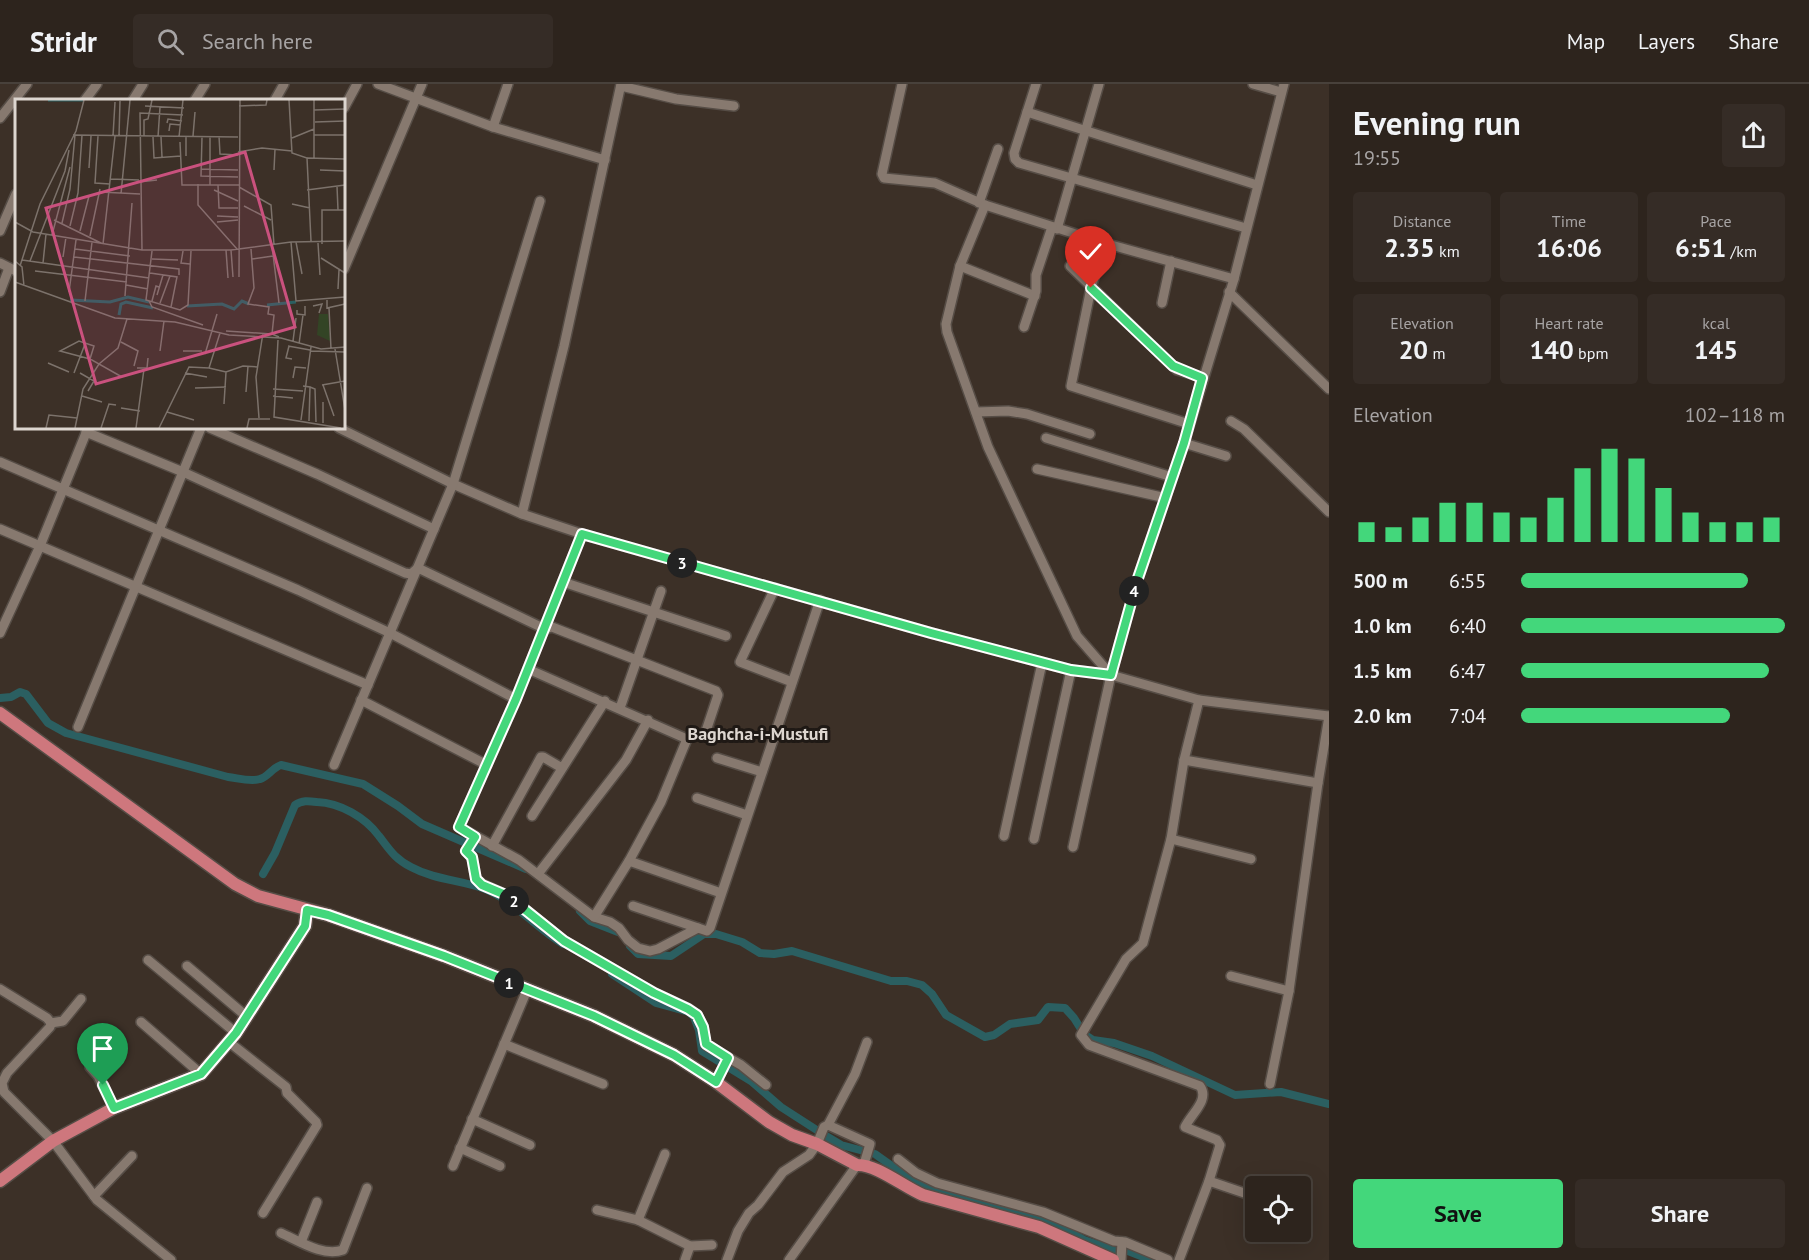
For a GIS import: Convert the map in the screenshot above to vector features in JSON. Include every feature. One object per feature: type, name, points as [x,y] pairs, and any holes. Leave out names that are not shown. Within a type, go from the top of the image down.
[{"type":"main road","points":[[0,713],[235,884],[258,896],[328,915],[444,956],[594,1016],[719,1077],[769,1122],[792,1135],[818,1141],[879,1170],[905,1187],[923,1195],[1041,1220],[1119,1259]]},
{"type":"main road","points":[[0,1181],[53,1141],[114,1108],[201,1074],[232,1037],[305,926],[307,910]]},
{"type":"street","points":[[15,99],[27,84]]},
{"type":"street","points":[[86,99],[98,84]]},
{"type":"street","points":[[134,99],[143,84]]},
{"type":"street","points":[[196,99],[205,84]]},
{"type":"street","points":[[275,99],[284,84]]},
{"type":"street","points":[[345,106],[357,84]]},
{"type":"street","points":[[378,84],[493,127],[605,160]]},
{"type":"street","points":[[345,267],[422,84]]},
{"type":"street","points":[[493,127],[508,84]]},
{"type":"street","points":[[902,84],[881,177],[935,183],[982,204],[1054,228],[1234,279]]},
{"type":"street","points":[[1036,84],[1014,153],[1019,163],[1246,228]]},
{"type":"street","points":[[1024,327],[1035,296],[1036,275],[1072,179],[1099,84]]},
{"type":"street","points":[[1073,847],[1111,675],[1137,581],[1184,443],[1234,279],[1283,88],[1252,84]]},
{"type":"street","points":[[522,514],[564,346],[621,85],[676,99],[734,106]]},
{"type":"street","points":[[0,118],[15,99]]},
{"type":"street","points":[[1027,112],[1257,185]]},
{"type":"street","points":[[998,149],[960,266],[946,324],[947,332],[988,447],[1077,636],[1111,675]]},
{"type":"street","points":[[0,231],[15,196]]},
{"type":"street","points":[[334,765],[453,484],[540,201]]},
{"type":"street","points":[[1104,243],[1091,288],[1071,386],[1189,424]]},
{"type":"street","points":[[1162,303],[1171,261]]},
{"type":"street","points":[[960,266],[1035,296]]},
{"type":"street","points":[[1070,266],[1173,366],[1202,378]]},
{"type":"street","points":[[0,292],[9,267]]},
{"type":"street","points":[[1229,292],[1329,389]]},
{"type":"street","points":[[976,412],[1008,411],[1028,414],[1090,434]]},
{"type":"street","points":[[1231,421],[1244,429],[1329,512]]},
{"type":"street","points":[[78,727],[201,429]]},
{"type":"street","points":[[212,429],[317,474],[434,529]]},
{"type":"street","points":[[341,429],[453,484],[522,514],[582,534],[1042,663],[1071,670],[1111,675],[1199,700],[1329,716],[1317,783],[1289,991],[1270,1084]]},
{"type":"street","points":[[0,633],[64,490],[87,430],[405,573],[411,574],[418,568]]},
{"type":"street","points":[[1046,438],[1172,477]]},
{"type":"street","points":[[1184,443],[1226,456]]},
{"type":"street","points":[[0,462],[298,590],[390,633],[516,699]]},
{"type":"street","points":[[1037,469],[1166,498]]},
{"type":"street","points":[[0,529],[368,685]]},
{"type":"street","points":[[582,534],[516,699],[459,827],[519,860],[594,917],[610,922],[619,928],[633,944],[650,951],[670,945],[698,928]]},
{"type":"street","points":[[418,568],[545,629],[552,627],[718,693],[706,731]]},
{"type":"street","points":[[563,582],[726,636]]},
{"type":"street","points":[[775,588],[740,662],[792,682]]},
{"type":"street","points":[[620,708],[661,591]]},
{"type":"street","points":[[633,906],[709,930],[820,600]]},
{"type":"street","points":[[1004,837],[1042,663]]},
{"type":"street","points":[[528,669],[687,739],[661,802],[629,861],[594,917]]},
{"type":"street","points":[[1034,839],[1071,670]]},
{"type":"street","points":[[362,700],[487,765]]},
{"type":"street","points":[[1179,1260],[1220,1145],[1220,1142],[1185,1127],[1203,1098],[1203,1089],[1089,1045],[1081,1035],[1126,959],[1143,943],[1172,839],[1184,760],[1199,700]]},
{"type":"street","points":[[532,816],[605,701]]},
{"type":"street","points":[[538,874],[626,760],[648,720]]},
{"type":"street","points":[[492,846],[541,757],[543,756],[562,768]]},
{"type":"street","points":[[717,758],[762,772]]},
{"type":"street","points":[[1184,760],[1317,783]]},
{"type":"street","points":[[698,798],[747,814]]},
{"type":"street","points":[[475,837],[466,851],[472,857],[476,879],[482,885],[508,896],[564,941],[697,1015],[703,1027],[706,1044],[741,1065],[766,1085]]},
{"type":"street","points":[[1172,839],[1251,859]]},
{"type":"street","points":[[629,861],[721,893]]},
{"type":"street","points":[[148,960],[286,1087],[287,1093],[316,1122],[314,1131],[262,1213]]},
{"type":"street","points":[[188,966],[246,1016]]},
{"type":"street","points":[[1231,976],[1289,991]]},
{"type":"street","points":[[453,1166],[527,990]]},
{"type":"street","points":[[1,992],[47,1018],[51,1023]]},
{"type":"street","points":[[51,1023],[63,1022],[81,999]]},
{"type":"street","points":[[141,1022],[201,1074]]},
{"type":"street","points":[[51,1023],[50,1027],[7,1073],[2,1083],[2,1094],[53,1141],[94,1196],[171,1260]]},
{"type":"street","points":[[727,1260],[738,1232],[749,1213],[758,1205],[783,1172],[809,1155],[818,1141],[855,1074],[867,1042]]},
{"type":"street","points":[[504,1044],[603,1084]]},
{"type":"street","points":[[719,1077],[728,1058]]},
{"type":"street","points":[[90,1067],[98,1076],[114,1108]]},
{"type":"street","points":[[472,1119],[530,1145]]},
{"type":"street","points":[[789,1260],[862,1163],[870,1144],[826,1126]]},
{"type":"street","points":[[460,1148],[500,1166]]},
{"type":"street","points":[[638,1220],[666,1154]]},
{"type":"street","points":[[94,1196],[132,1156]]},
{"type":"street","points":[[898,1159],[916,1173],[937,1183],[1041,1220],[1114,1241],[1168,1260]]},
{"type":"street","points":[[1209,1181],[1245,1193]]},
{"type":"street","points":[[281,1233],[301,1242],[319,1255],[343,1250],[368,1188]]},
{"type":"street","points":[[301,1242],[317,1202]]},
{"type":"street","points":[[597,1210],[638,1220],[690,1246],[712,1245]]},
{"type":"street","points":[[1119,1259],[1122,1244]]},
{"type":"street","points":[[685,1260],[690,1246]]},
{"type":"waterway","points":[[0,698],[11,697],[20,692],[26,694],[48,723],[66,733],[228,777],[256,780],[281,765],[363,784],[422,824],[526,869]]},
{"type":"waterway","points":[[263,874],[275,853],[295,805],[306,801],[326,803],[343,808],[367,823],[405,864],[429,875],[476,886],[496,894],[563,944]]},
{"type":"waterway","points":[[580,911],[590,921],[618,932]]},
{"type":"waterway","points":[[630,946],[638,954],[671,956],[704,934],[716,934],[742,942],[760,953],[774,954],[792,951],[891,981],[907,981],[922,985],[932,994],[946,1015],[985,1037],[994,1035],[1010,1024],[1038,1020],[1048,1007],[1065,1008],[1084,1034],[1093,1040],[1114,1043],[1152,1056],[1235,1095],[1281,1092],[1329,1104]]},
{"type":"waterway","points":[[612,974],[656,1003],[689,1012],[694,1017],[699,1030],[702,1051],[751,1081],[781,1107],[841,1145],[875,1154],[913,1181],[958,1196],[1036,1216],[1084,1240],[1114,1250],[1128,1251],[1151,1260]]},
{"type":"district","name":"Baghcha-i-Mustufi","points":[[758,734]]},
{"type":"route","points":[[103,1085],[114,1108],[201,1074],[236,1033],[305,926],[307,910],[328,915],[444,956],[594,1016],[674,1055],[716,1082],[728,1058],[706,1044],[703,1027],[697,1015],[564,941],[508,896],[482,885],[476,879],[472,857],[466,851],[475,837],[459,827],[516,699],[582,534],[931,633],[1071,670],[1111,675],[1137,581],[1184,443],[1202,378],[1177,370],[1091,288]]}]
